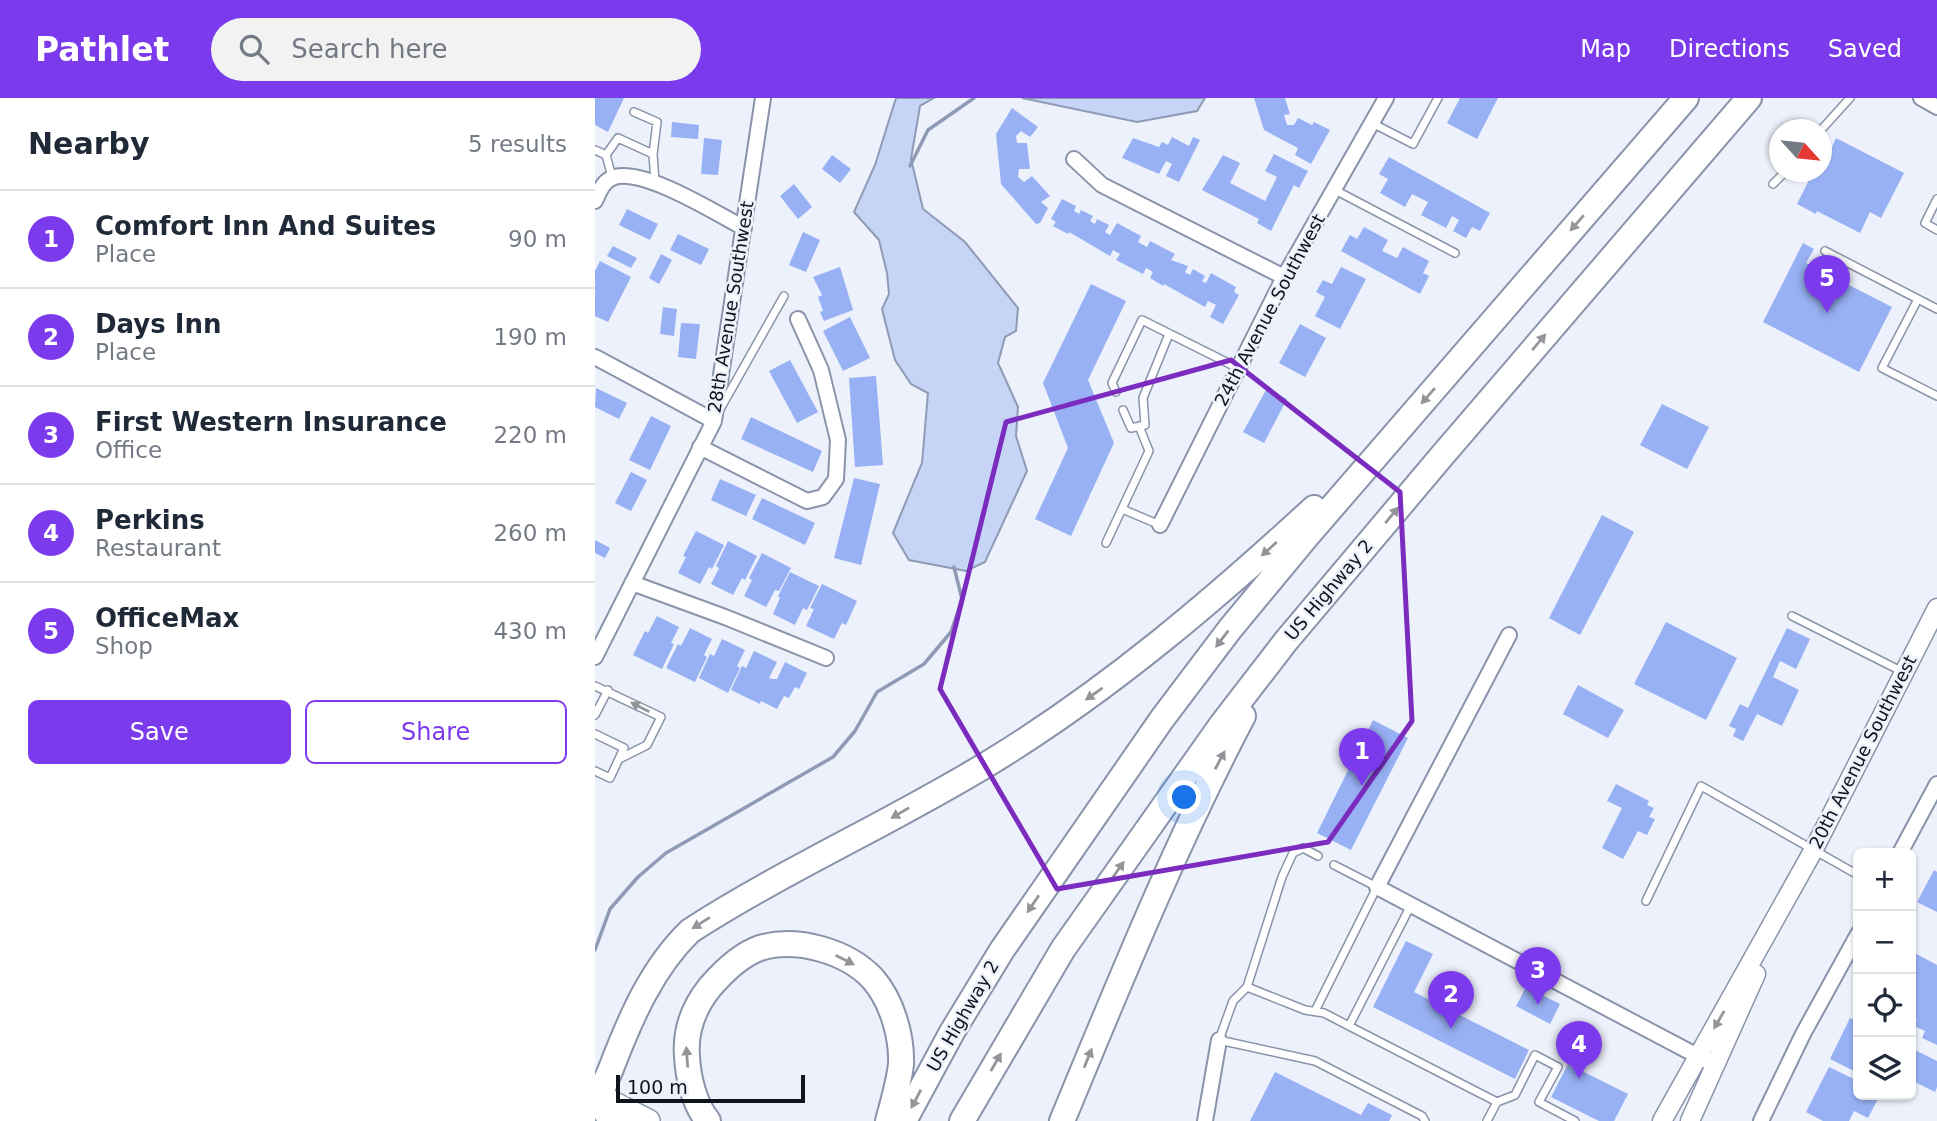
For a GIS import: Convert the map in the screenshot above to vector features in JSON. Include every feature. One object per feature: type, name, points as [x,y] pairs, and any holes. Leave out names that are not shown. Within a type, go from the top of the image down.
[{"type":"highway","points":[[1607,188],[1669,98]]},
{"type":"highway","name":"US Highway 2","points":[[904,1121],[952,1032],[1002,950],[1162,719],[1238,618],[1686,98]]},
{"type":"highway","name":"US Highway 2","points":[[962,1121],[1063,949],[1222,724],[1316,606],[1749,98]]},
{"type":"highway","points":[[612,1121],[598,1096],[626,1028],[650,982],[669,951],[690,931],[955,783],[1027,739],[1106,685],[1232,583],[1314,508],[1367,454],[1408,419]]},
{"type":"highway","points":[[1062,1121],[1151,906],[1204,790],[1246,712],[1316,606]]},
{"type":"highway","points":[[708,1121],[695,1096],[687,1066],[686,1044],[692,1017],[707,991],[721,974],[735,963],[760,948],[789,944],[818,948],[847,960],[862,969],[882,992],[893,1016],[900,1049],[898,1084],[888,1121]]},
{"type":"highway","points":[[595,1061],[603,1056],[626,1028]]},
{"type":"highway","points":[[598,1096],[648,1121]]},
{"type":"street","name":"28th Avenue Southwest","points":[[595,655],[714,421],[763,98]]},
{"type":"street","name":"24th Avenue Southwest","points":[[1160,525],[1284,277],[1386,98]]},
{"type":"street","points":[[1921,98],[1937,107]]},
{"type":"street","points":[[1074,159],[1103,185],[1284,277]]},
{"type":"street","points":[[595,201],[604,183],[617,176],[637,176],[655,182],[744,228]]},
{"type":"street","points":[[701,447],[807,500],[823,497],[836,479],[838,440],[821,370],[798,318]]},
{"type":"street","points":[[595,357],[714,421]]},
{"type":"street","points":[[632,583],[826,658]]},
{"type":"street","name":"20th Avenue Southwest","points":[[1662,1121],[1789,897],[1937,608]]},
{"type":"street","points":[[1509,635],[1377,887],[1717,1065]]},
{"type":"street","points":[[1903,848],[1937,784]]},
{"type":"street","name":"20th Avenue Southwest","points":[[1690,1121],[1789,897]]},
{"type":"street","points":[[1761,1121],[1803,1034],[1853,943]]},
{"type":"street","points":[[1205,1121],[1219,1041]]},
{"type":"lane","points":[[1372,123],[1413,144],[1438,98]]},
{"type":"lane","points":[[1832,119],[1850,98]]},
{"type":"lane","points":[[634,112],[657,122],[653,154],[655,182]]},
{"type":"lane","points":[[606,155],[618,138],[653,154]]},
{"type":"lane","points":[[595,150],[606,155],[617,176]]},
{"type":"lane","points":[[1335,190],[1455,253]]},
{"type":"lane","points":[[1937,199],[1925,223],[1937,230]]},
{"type":"lane","points":[[1825,251],[1937,309]]},
{"type":"lane","points":[[714,421],[783,296]]},
{"type":"lane","points":[[1918,299],[1882,369],[1937,396]]},
{"type":"lane","points":[[1116,392],[1112,383],[1142,320],[1238,368]]},
{"type":"lane","points":[[1123,410],[1131,428],[1145,425],[1143,398],[1169,334]]},
{"type":"lane","points":[[1106,543],[1149,451],[1139,426]]},
{"type":"lane","points":[[1122,509],[1160,525]]},
{"type":"lane","points":[[1792,616],[1904,672]]},
{"type":"lane","points":[[595,686],[661,717],[647,745],[619,759]]},
{"type":"lane","points":[[595,715],[608,690]]},
{"type":"lane","points":[[595,734],[624,748],[610,778],[595,771]]},
{"type":"lane","points":[[1646,901],[1701,786],[1853,872]]},
{"type":"lane","points":[[1318,856],[1303,848],[1293,853],[1282,877],[1247,987],[1233,1001],[1219,1041],[1315,1061],[1422,1116],[1425,1121]]},
{"type":"lane","points":[[1315,1011],[1377,887],[1334,865]]},
{"type":"lane","points":[[1349,1026],[1411,905]]},
{"type":"lane","points":[[1247,987],[1349,1026],[1497,1102]]},
{"type":"lane","points":[[1487,1121],[1497,1102],[1515,1095],[1535,1055],[1558,1066],[1539,1102],[1575,1121]]},
{"type":"highlighted area","points":[[1231,360],[1400,492],[1412,721],[1328,842],[1057,889],[940,689],[1006,422]]},
{"type":"water","points":[[896,98],[934,98],[920,106],[911,159],[923,209],[965,242],[1018,308],[1016,331],[1005,337],[998,363],[1018,407],[1016,436],[1027,471],[985,562],[966,571],[909,560],[893,533],[922,463],[928,393],[911,384],[895,360],[882,309],[889,294],[879,240],[854,212],[875,165]]},
{"type":"water","points":[[1022,98],[1205,98],[1197,111],[1137,122]]},
{"type":"building","points":[[595,98],[624,98],[608,132],[595,125]]},
{"type":"building","points":[[1254,98],[1285,98],[1290,114],[1284,115],[1287,125],[1294,125],[1298,118],[1330,130],[1311,164],[1295,155],[1298,148],[1264,130]]},
{"type":"building","points":[[1460,98],[1498,98],[1477,139],[1447,123]]},
{"type":"building","points":[[1012,108],[1038,127],[1030,137],[1021,131],[1016,136],[1017,143],[1027,143],[1030,169],[1019,169],[1018,177],[1024,182],[1032,176],[1050,196],[1041,202],[1048,208],[1040,223],[1036,224],[1001,184],[996,134]]},
{"type":"building","points":[[672,122],[699,125],[698,139],[671,137]]},
{"type":"building","points":[[1172,137],[1189,146],[1193,137],[1200,140],[1179,182],[1166,176],[1172,164],[1166,161],[1159,174],[1122,158],[1133,138],[1159,147],[1162,142],[1168,145]]},
{"type":"building","points":[[704,138],[722,140],[718,175],[701,174]]},
{"type":"building","points":[[1836,138],[1904,173],[1881,218],[1870,212],[1860,233],[1797,204],[1808,182],[1832,182],[1832,147]]},
{"type":"building","points":[[1274,154],[1308,171],[1299,188],[1294,185],[1271,231],[1257,223],[1259,219],[1202,190],[1223,155],[1240,163],[1230,183],[1265,201],[1277,177],[1265,171]]},
{"type":"building","points":[[832,155],[851,169],[840,183],[822,169]]},
{"type":"building","points":[[1389,157],[1490,213],[1480,231],[1472,227],[1466,238],[1453,231],[1459,220],[1452,216],[1446,228],[1421,215],[1428,202],[1412,194],[1405,207],[1380,193],[1388,179],[1379,174]]},
{"type":"building","points":[[794,184],[812,207],[798,219],[780,196]]},
{"type":"building","points":[[1062,199],[1076,206],[1074,211],[1079,214],[1081,210],[1093,216],[1090,221],[1095,224],[1097,219],[1109,225],[1105,232],[1110,235],[1117,223],[1141,236],[1138,242],[1147,247],[1150,241],[1175,254],[1171,260],[1188,266],[1185,272],[1190,275],[1193,269],[1205,276],[1202,281],[1206,283],[1211,273],[1236,287],[1234,292],[1239,295],[1223,324],[1210,317],[1216,305],[1208,301],[1205,307],[1150,278],[1153,272],[1146,268],[1143,274],[1116,260],[1120,254],[1113,250],[1110,256],[1069,232],[1068,234],[1053,226],[1056,222],[1051,219]]},
{"type":"building","points":[[627,209],[658,224],[650,240],[619,225]]},
{"type":"building","points":[[1364,227],[1388,240],[1382,251],[1397,258],[1403,247],[1429,261],[1423,273],[1429,276],[1420,294],[1341,251],[1350,235],[1357,239]]},
{"type":"building","points":[[803,232],[820,240],[806,272],[789,265]]},
{"type":"building","points":[[678,234],[709,249],[701,265],[670,250]]},
{"type":"building","points":[[1803,243],[1814,249],[1806,263],[1892,307],[1859,372],[1763,322]]},
{"type":"building","points":[[613,246],[637,258],[631,268],[607,256]]},
{"type":"building","points":[[661,254],[672,260],[659,284],[649,278]]},
{"type":"building","points":[[600,261],[631,277],[608,322],[595,316],[595,271]]},
{"type":"building","points":[[840,267],[853,310],[824,321],[818,297],[822,295],[813,277]]},
{"type":"building","points":[[1341,267],[1366,279],[1340,329],[1315,316],[1325,297],[1316,292],[1323,280],[1332,284]]},
{"type":"building","points":[[1091,284],[1126,301],[1088,380],[1114,443],[1071,536],[1035,519],[1068,448],[1043,383]]},
{"type":"building","points":[[663,307],[677,309],[674,336],[660,334]]},
{"type":"building","points":[[850,317],[870,358],[843,371],[823,331]]},
{"type":"building","points":[[681,323],[700,324],[696,359],[678,357]]},
{"type":"building","points":[[1300,324],[1326,338],[1305,377],[1279,363]]},
{"type":"building","points":[[790,360],[818,412],[797,423],[769,371]]},
{"type":"building","points":[[876,376],[883,465],[855,467],[849,378]]},
{"type":"building","points":[[596,388],[627,403],[619,419],[595,407]]},
{"type":"building","points":[[1267,388],[1287,399],[1264,443],[1243,432]]},
{"type":"building","points":[[1662,404],[1709,427],[1687,469],[1640,445]]},
{"type":"building","points":[[651,416],[671,426],[650,470],[629,460]]},
{"type":"building","points":[[751,417],[822,451],[813,472],[741,439]]},
{"type":"building","points":[[631,472],[647,480],[631,511],[615,503]]},
{"type":"building","points":[[854,478],[880,484],[861,565],[834,558]]},
{"type":"building","points":[[720,479],[756,495],[746,516],[711,500]]},
{"type":"building","points":[[762,498],[815,523],[805,545],[752,519]]},
{"type":"building","points":[[1602,515],[1634,532],[1580,635],[1549,618]]},
{"type":"building","points":[[696,531],[724,545],[712,569],[709,567],[700,584],[678,573],[686,557],[683,556]]},
{"type":"building","points":[[595,540],[610,548],[605,558],[595,553]]},
{"type":"building","points":[[728,541],[757,556],[745,580],[742,578],[733,595],[711,584]]},
{"type":"building","points":[[762,553],[791,568],[779,591],[775,590],[766,607],[744,596],[752,580],[749,578]]},
{"type":"building","points":[[790,572],[819,586],[807,610],[803,608],[795,625],[773,614],[780,598],[778,596]]},
{"type":"building","points":[[822,584],[857,601],[846,625],[842,623],[834,639],[806,626],[814,609],[810,608]]},
{"type":"building","points":[[657,616],[679,627],[662,669],[633,655],[645,631],[648,633]]},
{"type":"building","points":[[1666,622],[1737,658],[1706,720],[1634,684]]},
{"type":"building","points":[[690,628],[712,639],[695,682],[666,668]]},
{"type":"building","points":[[1787,628],[1810,639],[1796,669],[1780,661],[1773,677],[1799,690],[1782,726],[1757,714],[1743,741],[1733,736],[1736,729],[1729,726],[1740,704],[1748,708]]},
{"type":"building","points":[[722,639],[745,650],[728,693],[699,678],[710,654],[714,656]]},
{"type":"building","points":[[754,651],[777,662],[769,678],[777,679],[785,662],[807,673],[799,689],[795,687],[789,698],[784,696],[777,709],[731,690],[742,666],[746,668]]},
{"type":"building","points":[[1578,685],[1624,710],[1608,738],[1563,714]]},
{"type":"building","points":[[1373,720],[1408,738],[1351,850],[1317,833]]},
{"type":"building","points":[[1616,784],[1649,801],[1647,805],[1654,808],[1649,817],[1655,819],[1647,835],[1638,831],[1623,859],[1602,848],[1622,808],[1607,801]]},
{"type":"building","points":[[1934,870],[1937,872],[1937,912],[1917,902]]},
{"type":"building","points":[[1406,941],[1433,954],[1414,992],[1529,1050],[1515,1079],[1373,1007]]},
{"type":"building","points":[[1916,954],[1937,965],[1937,1045],[1922,1038],[1925,1031],[1916,1027]]},
{"type":"building","points":[[1526,987],[1560,1004],[1550,1024],[1516,1006]]},
{"type":"building","points":[[1850,1018],[1853,1020],[1853,1070],[1830,1059]]},
{"type":"building","points":[[1916,1050],[1937,1061],[1935,1092],[1916,1082]]},
{"type":"building","points":[[1568,1064],[1628,1094],[1614,1121],[1599,1121],[1551,1097]]},
{"type":"building","points":[[1829,1067],[1853,1079],[1853,1100],[1877,1100],[1868,1118],[1854,1111],[1849,1121],[1823,1121],[1806,1112]]},
{"type":"building","points":[[1275,1072],[1361,1115],[1368,1103],[1392,1115],[1389,1121],[1250,1121]]},
{"type":"waterway","points":[[910,166],[928,130],[974,98]]},
{"type":"waterway","points":[[595,950],[610,909],[638,877],[666,853],[833,757],[855,731],[877,692],[924,664],[951,632],[962,599],[954,567]]},
{"type":"place","name":"OfficeMax","points":[[1827,313]]},
{"type":"place","name":"Comfort Inn And Suites","points":[[1362,786]]},
{"type":"place","name":"First Western Insurance","points":[[1538,1005]]},
{"type":"place","name":"Days Inn","points":[[1451,1029]]},
{"type":"place","name":"Perkins","points":[[1579,1079]]}]
